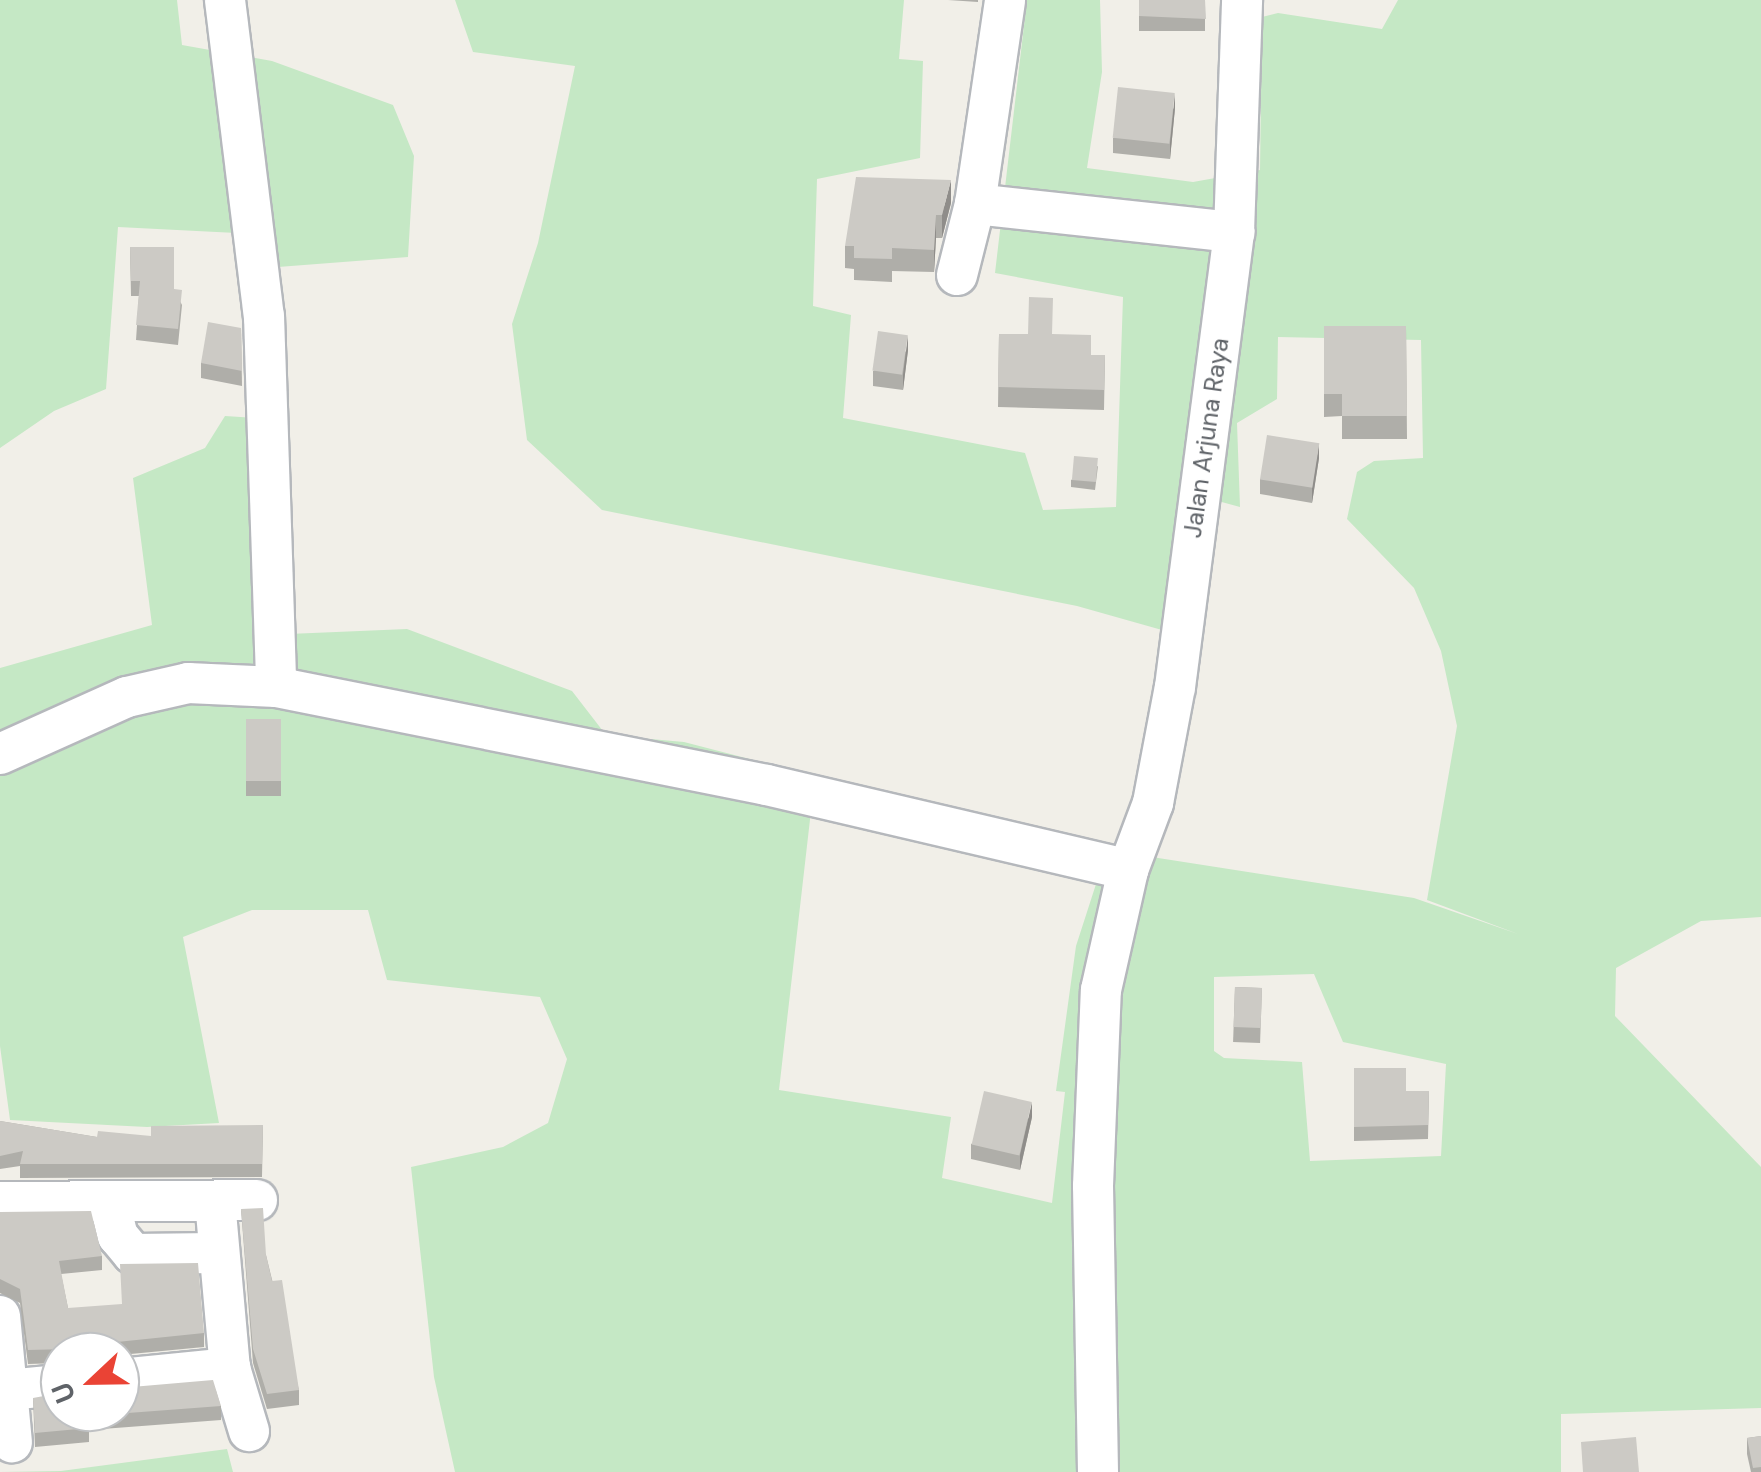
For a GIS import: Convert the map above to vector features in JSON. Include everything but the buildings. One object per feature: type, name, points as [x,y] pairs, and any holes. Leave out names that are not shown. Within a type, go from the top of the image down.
[{"type":"street","points":[[225,0],[264,316],[276,687]]},
{"type":"street","points":[[957,276],[974,204],[1005,0]]},
{"type":"street","name":"Jalan Arjuna Raya","points":[[1098,1472],[1093,1222],[1102,990],[1128,870],[1153,804],[1169,720],[1234,232],[1242,0]]},
{"type":"street","points":[[974,204],[1234,232]]},
{"type":"street","points":[[0,754],[127,697],[188,683],[276,687],[767,785],[1128,870]]},
{"type":"street","points":[[215,1200],[215,1253],[230,1368],[249,1430]]},
{"type":"street","points":[[0,1202],[256,1200]]},
{"type":"street","points":[[108,1201],[118,1236],[133,1254],[215,1253]]},
{"type":"street","points":[[0,1316],[12,1442]]},
{"type":"street","points":[[140,1377],[230,1368]]},
{"type":"street","points":[[7,1390],[40,1387]]},
{"type":"green space","points":[[0,0],[177,0],[182,45],[272,61],[393,105],[414,156],[408,257],[278,267],[276,235],[118,227],[106,389],[54,411],[0,448]]},
{"type":"green space","points":[[455,0],[904,0],[899,59],[923,61],[920,158],[817,179],[813,306],[851,315],[843,418],[1025,453],[1043,510],[1116,507],[1123,297],[995,273],[1027,0],[1100,0],[1102,72],[1087,168],[1193,182],[1260,170],[1262,17],[1278,13],[1382,29],[1398,0],[1761,0],[1761,917],[1701,921],[1616,968],[1615,1016],[1761,1167],[1761,1408],[1561,1414],[1561,1472],[455,1472],[434,1377],[411,1167],[503,1147],[548,1123],[567,1059],[540,997],[387,980],[368,910],[252,910],[183,937],[219,1123],[147,1127],[10,1120],[0,1046],[0,668],[152,625],[133,478],[205,448],[225,416],[256,418],[265,635],[407,629],[572,691],[606,735],[684,742],[815,776],[779,1090],[951,1117],[942,1178],[1052,1203],[1065,1092],[1056,1091],[1076,946],[1107,850],[1414,898],[1518,934],[1427,900],[1457,726],[1441,651],[1414,588],[1347,519],[1357,472],[1374,461],[1423,458],[1421,340],[1278,337],[1277,399],[1237,423],[1240,507],[1185,492],[1162,630],[1077,606],[602,510],[527,440],[512,324],[538,243],[575,66],[473,52]],"holes":[[[1314,974],[1343,1042],[1446,1064],[1441,1156],[1310,1161],[1302,1062],[1224,1058],[1214,1051],[1214,977]]]},
{"type":"green space","points":[[227,1449],[233,1472],[0,1472],[61,1471]]}]
